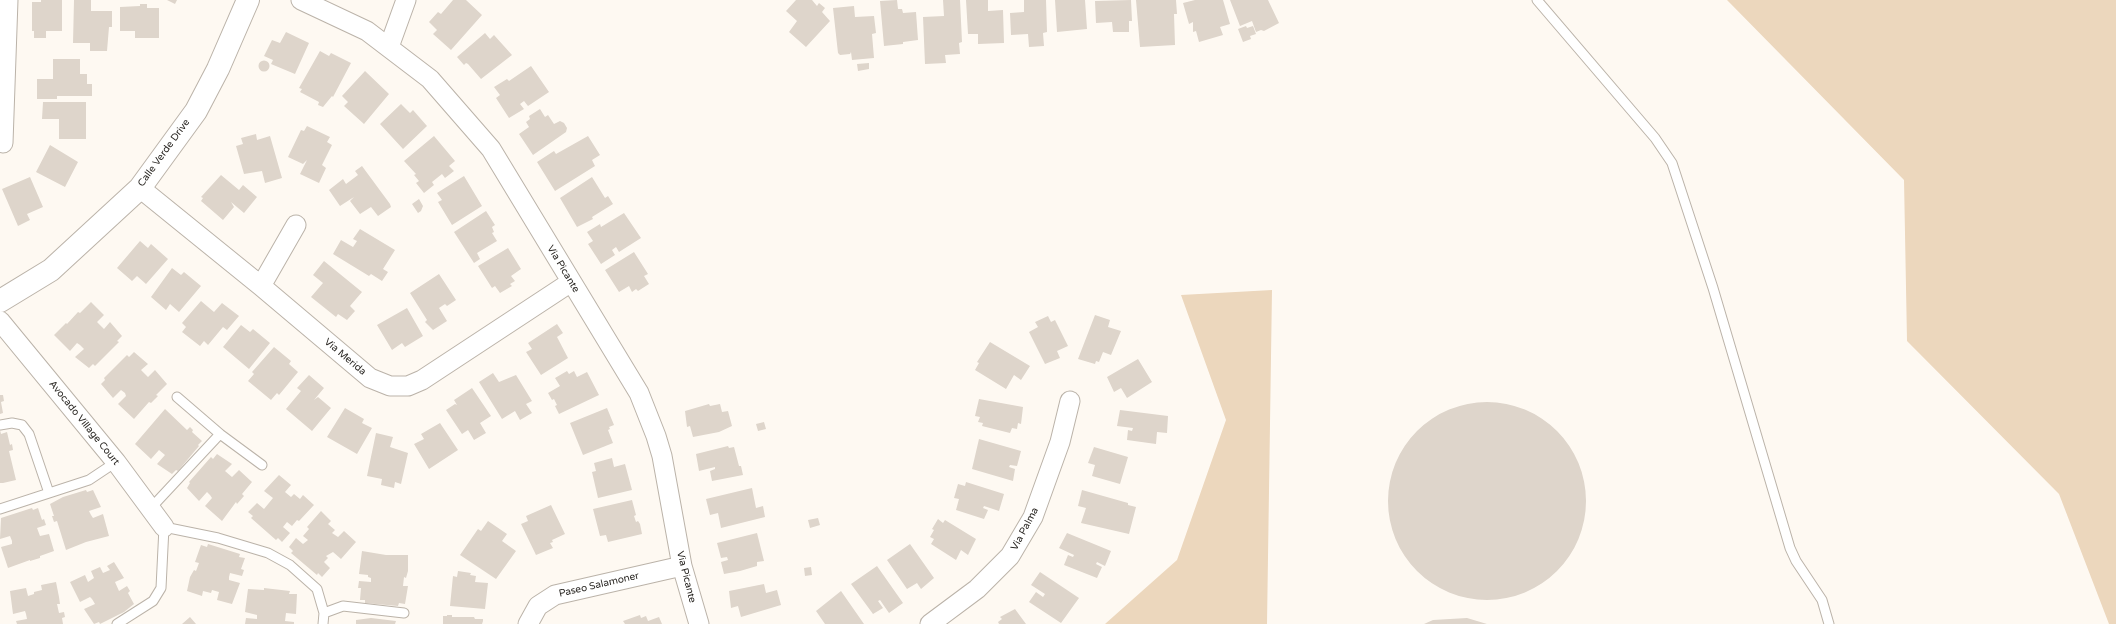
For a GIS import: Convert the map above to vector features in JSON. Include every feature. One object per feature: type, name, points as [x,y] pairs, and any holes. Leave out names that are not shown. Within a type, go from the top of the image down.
[{"type":"main road","name":"Calle Verde Drive","points":[[0,301],[51,270],[140,188],[196,111],[218,69],[248,0]]},
{"type":"street","points":[[3,143],[8,0]]},
{"type":"street","name":"Via Picante","points":[[301,0],[367,31],[430,78],[491,149],[627,372],[648,415],[662,456],[682,566],[699,624]]},
{"type":"street","points":[[388,47],[406,0]]},
{"type":"street","name":"Via Merida","points":[[140,188],[261,286],[370,378],[380,383],[401,386],[422,380],[571,282]]},
{"type":"street","points":[[261,286],[296,225]]},
{"type":"street","name":"Avocado Village Court","points":[[0,321],[116,462],[164,527]]},
{"type":"street","name":"Via Palma","points":[[930,624],[977,589],[1010,556],[1033,517],[1060,442],[1070,401]]},
{"type":"street","name":"Paseo Salamoner","points":[[528,624],[538,606],[554,595],[682,566]]},
{"type":"lane","points":[[1537,0],[1655,138],[1672,163],[1713,288],[1790,548],[1796,561],[1822,600],[1828,624]]},
{"type":"lane","points":[[177,397],[220,434],[262,466]]},
{"type":"lane","points":[[0,425],[12,423],[22,425],[29,434],[49,493]]},
{"type":"lane","points":[[150,509],[220,434]]},
{"type":"lane","points":[[0,509],[89,480],[116,462]]},
{"type":"lane","points":[[117,624],[153,601],[161,588],[164,527],[218,538],[268,553],[290,565],[317,589],[324,612],[323,624]]},
{"type":"lane","points":[[324,612],[343,606],[404,613]]},
{"type":"shaded area","points":[[1727,0],[2116,0],[2116,624],[2109,624],[2059,494],[1907,341],[1904,180]]},
{"type":"shaded area","points":[[1272,290],[1267,624],[1105,624],[1177,560],[1226,420],[1181,295]]},
{"type":"building","points":[[41,0],[62,0],[62,31],[46,31],[46,38],[34,38],[34,31],[32,31],[32,2],[41,2]]},
{"type":"building","points":[[74,0],[91,0],[91,11],[112,11],[112,27],[109,27],[107,51],[90,51],[90,43],[73,43]]},
{"type":"building","points":[[167,0],[177,0],[175,4]]},
{"type":"building","points":[[453,0],[466,0],[482,15],[451,50],[433,34],[437,30],[429,22],[438,12],[441,14]]},
{"type":"building","points":[[796,0],[812,0],[817,6],[819,3],[825,8],[822,12],[830,21],[806,47],[789,32],[797,21],[786,11]]},
{"type":"building","points":[[897,0],[898,9],[902,9],[903,13],[916,12],[918,40],[903,42],[903,44],[884,46],[880,1]]},
{"type":"building","points":[[943,0],[960,0],[962,42],[959,43],[960,54],[945,55],[946,63],[925,64],[923,17],[944,16]]},
{"type":"building","points":[[966,0],[988,0],[988,11],[1003,10],[1004,43],[978,44],[978,34],[968,34]]},
{"type":"building","points":[[1024,0],[1046,0],[1047,32],[1043,33],[1044,46],[1029,47],[1028,34],[1011,35],[1010,13],[1024,12]]},
{"type":"building","points":[[1055,0],[1085,0],[1087,29],[1057,32]]},
{"type":"building","points":[[1131,0],[1132,21],[1129,21],[1129,32],[1113,32],[1112,22],[1096,23],[1095,1]]},
{"type":"building","points":[[1136,0],[1176,0],[1177,14],[1174,14],[1175,45],[1140,47]]},
{"type":"building","points":[[1195,0],[1223,0],[1230,24],[1220,27],[1223,35],[1199,42],[1196,31],[1193,32],[1193,22],[1189,24],[1183,3]]},
{"type":"building","points":[[1230,0],[1268,0],[1279,23],[1264,31],[1261,30],[1256,32],[1252,21],[1240,26]]},
{"type":"building","points":[[140,4],[147,4],[147,8],[159,8],[159,38],[135,38],[135,31],[120,31],[120,7],[140,6]]},
{"type":"building","points":[[854,6],[855,17],[874,16],[876,33],[872,34],[874,58],[852,60],[851,52],[850,54],[840,55],[838,53],[833,8]]},
{"type":"building","points":[[1246,26],[1247,28],[1253,26],[1256,34],[1250,36],[1251,39],[1243,42],[1238,29]]},
{"type":"building","points":[[286,32],[309,43],[295,74],[271,64],[273,60],[264,56],[272,40],[280,43]]},
{"type":"building","points":[[485,33],[490,39],[494,35],[512,55],[481,79],[468,64],[466,63],[464,65],[457,57]]},
{"type":"building","points":[[320,51],[329,56],[331,53],[351,63],[333,97],[332,96],[323,107],[318,105],[319,102],[300,92],[302,89],[299,88]]},
{"type":"building","points":[[53,59],[80,59],[80,74],[87,74],[87,84],[92,84],[92,96],[57,96],[57,99],[37,99],[37,79],[53,79]]},
{"type":"building","points":[[264,60],[268,62],[270,66],[268,70],[264,72],[260,70],[258,66],[260,62]]},
{"type":"building","points":[[869,63],[869,69],[858,71],[857,64]]},
{"type":"building","points":[[531,66],[549,92],[528,106],[524,101],[520,104],[524,109],[509,118],[496,98],[500,95],[494,87],[507,79],[509,81]]},
{"type":"building","points":[[365,71],[389,94],[364,124],[344,106],[348,102],[342,96]]},
{"type":"building","points":[[43,102],[86,102],[86,139],[59,139],[59,119],[42,119]]},
{"type":"building","points":[[401,104],[410,113],[413,110],[427,126],[403,149],[380,124]]},
{"type":"building","points":[[540,109],[545,117],[548,115],[554,124],[560,121],[564,123],[567,128],[566,132],[533,155],[519,134],[529,127],[526,122],[530,119],[529,116]]},
{"type":"building","points":[[307,126],[330,137],[327,142],[332,145],[322,165],[326,168],[319,183],[300,174],[307,160],[303,164],[288,157],[301,130],[304,131]]},
{"type":"building","points":[[256,134],[257,140],[270,136],[282,178],[265,183],[262,171],[244,174],[236,146],[243,144],[241,138]]},
{"type":"building","points":[[434,136],[455,161],[449,166],[454,171],[445,178],[442,174],[432,182],[434,185],[424,193],[416,183],[419,181],[414,175],[416,174],[404,161]]},
{"type":"building","points":[[588,136],[600,155],[592,160],[595,166],[555,191],[537,162],[554,151],[556,154]]},
{"type":"building","points":[[50,145],[78,162],[65,187],[36,172]]},
{"type":"building","points":[[362,166],[391,207],[378,216],[371,207],[360,214],[350,201],[354,197],[340,206],[329,190],[343,179],[346,184],[358,175],[355,171]]},
{"type":"building","points":[[221,175],[239,190],[243,185],[257,197],[244,213],[231,202],[234,207],[223,220],[201,201],[203,198],[201,197]]},
{"type":"building","points":[[464,176],[482,206],[452,225],[438,202],[442,200],[437,193]]},
{"type":"building","points":[[30,177],[43,207],[27,214],[30,220],[18,226],[2,189]]},
{"type":"building","points":[[592,177],[605,198],[608,196],[613,204],[592,217],[593,219],[577,227],[560,198]]},
{"type":"building","points":[[419,199],[423,206],[421,211],[418,213],[412,204]]},
{"type":"building","points":[[486,211],[495,225],[492,227],[494,232],[492,233],[497,241],[477,253],[480,259],[474,263],[454,232]]},
{"type":"building","points":[[624,213],[641,238],[619,252],[616,247],[612,250],[615,255],[601,264],[588,244],[593,241],[587,232],[600,224],[601,227]]},
{"type":"building","points":[[360,229],[395,250],[383,269],[388,272],[382,281],[371,274],[369,276],[333,254],[341,240],[353,247],[357,241],[353,239]]},
{"type":"building","points":[[140,241],[148,248],[151,244],[168,259],[146,284],[137,276],[132,281],[117,268]]},
{"type":"building","points":[[508,248],[521,269],[511,276],[515,281],[510,284],[512,286],[500,293],[495,286],[492,288],[478,266]]},
{"type":"building","points":[[634,252],[648,274],[644,276],[649,284],[638,291],[636,289],[632,292],[629,286],[619,292],[605,270]]},
{"type":"building","points":[[324,261],[362,292],[350,306],[355,311],[347,320],[338,314],[336,317],[311,297],[323,283],[313,275]]},
{"type":"building","points":[[172,268],[181,275],[184,272],[201,286],[179,312],[170,304],[166,310],[151,297]]},
{"type":"building","points":[[439,274],[456,300],[447,306],[445,304],[439,308],[447,321],[433,330],[425,322],[427,320],[410,293]]},
{"type":"building","points":[[201,301],[214,312],[222,303],[239,316],[227,330],[223,327],[208,345],[204,341],[200,346],[182,332],[186,327],[182,323]]},
{"type":"building","points":[[91,302],[104,315],[97,322],[104,329],[110,322],[122,336],[117,341],[119,342],[95,366],[93,364],[89,368],[75,357],[84,349],[80,345],[77,343],[70,351],[54,335]]},
{"type":"building","points":[[407,308],[423,336],[405,347],[402,343],[392,350],[377,325]]},
{"type":"building","points":[[1095,315],[1110,320],[1108,327],[1121,331],[1111,355],[1103,352],[1099,362],[1096,361],[1095,364],[1078,359]]},
{"type":"building","points":[[1048,316],[1051,322],[1055,320],[1068,346],[1057,351],[1060,358],[1045,364],[1029,332],[1038,327],[1035,322]]},
{"type":"building","points":[[557,324],[563,333],[557,337],[568,358],[541,375],[526,352],[532,349],[528,343]]},
{"type":"building","points":[[241,325],[250,332],[253,329],[270,343],[249,369],[223,347]]},
{"type":"building","points":[[990,342],[1030,366],[1021,380],[1014,375],[1006,389],[975,370],[979,363],[977,362]]},
{"type":"building","points":[[274,347],[291,361],[289,364],[298,372],[279,395],[277,393],[271,400],[248,381],[254,374],[252,372]]},
{"type":"building","points":[[134,352],[148,364],[141,370],[148,377],[155,370],[167,384],[156,395],[158,396],[151,403],[149,402],[134,419],[118,404],[126,396],[125,393],[121,390],[113,398],[101,384],[105,380],[104,378],[127,355],[129,357]]},
{"type":"building","points":[[1138,359],[1152,382],[1127,398],[1121,388],[1114,392],[1107,377]]},
{"type":"building","points":[[567,371],[569,374],[574,371],[577,377],[587,372],[599,395],[559,414],[555,406],[557,405],[554,399],[552,400],[548,393],[560,386],[555,378]]},
{"type":"building","points":[[493,373],[499,382],[516,375],[532,401],[526,404],[532,413],[520,420],[515,411],[502,419],[479,382]]},
{"type":"building","points":[[309,375],[324,388],[314,400],[318,397],[331,408],[312,431],[286,409],[301,391],[297,388]]},
{"type":"building","points":[[472,388],[491,416],[480,423],[486,433],[474,440],[468,430],[462,434],[446,410],[455,404],[457,405],[454,400]]},
{"type":"building","points":[[0,395],[3,395],[4,401],[1,402],[3,413],[0,414]]},
{"type":"building","points":[[979,399],[1023,407],[1021,424],[1018,423],[1017,429],[1012,428],[1010,433],[982,426],[983,423],[978,422],[980,417],[975,416]]},
{"type":"building","points":[[1487,402],[1506,404],[1525,410],[1542,419],[1557,431],[1569,446],[1578,463],[1584,482],[1586,501],[1584,520],[1578,539],[1569,556],[1557,571],[1542,583],[1525,592],[1506,598],[1487,600],[1468,598],[1449,592],[1432,583],[1417,571],[1405,556],[1396,539],[1390,520],[1388,501],[1390,482],[1396,463],[1405,446],[1417,431],[1432,419],[1449,410],[1468,404]]},
{"type":"building","points":[[709,404],[710,406],[720,404],[722,412],[728,411],[732,426],[719,432],[693,437],[690,426],[687,427],[685,411]]},
{"type":"building","points":[[345,408],[364,419],[362,423],[372,428],[357,454],[327,437]]},
{"type":"building","points":[[607,408],[614,425],[609,427],[610,429],[608,430],[613,443],[583,455],[570,423]]},
{"type":"building","points":[[165,409],[187,430],[190,427],[193,430],[192,432],[202,441],[178,471],[176,470],[172,474],[157,464],[165,455],[159,450],[151,459],[135,444]]},
{"type":"building","points":[[1120,410],[1168,416],[1167,433],[1157,432],[1156,444],[1127,440],[1128,430],[1132,431],[1133,428],[1117,426]]},
{"type":"building","points":[[764,422],[766,429],[758,431],[756,424]]},
{"type":"building","points":[[440,423],[458,450],[429,469],[414,444],[424,439],[421,434]]},
{"type":"building","points":[[0,430],[1,434],[7,432],[10,445],[12,444],[13,450],[9,451],[16,480],[3,483],[0,483]]},
{"type":"building","points":[[376,433],[393,437],[390,447],[408,453],[401,484],[395,482],[394,488],[381,485],[382,479],[367,476]]},
{"type":"building","points":[[979,439],[1021,451],[1017,466],[1010,465],[1009,467],[1015,469],[1013,481],[972,469]]},
{"type":"building","points":[[728,446],[729,448],[734,447],[743,475],[712,481],[710,471],[715,469],[715,467],[699,471],[696,454]]},
{"type":"building","points":[[1094,447],[1128,457],[1120,484],[1092,476],[1095,465],[1088,463]]},
{"type":"building","points":[[217,454],[232,464],[225,471],[232,477],[239,470],[252,482],[242,494],[244,496],[237,504],[236,502],[222,521],[205,506],[212,498],[207,492],[199,501],[187,488],[190,483],[189,482],[211,457],[213,459]]},
{"type":"building","points":[[612,458],[614,467],[625,464],[632,490],[598,498],[592,472],[596,471],[594,463]]},
{"type":"building","points":[[279,475],[291,485],[285,492],[291,497],[294,494],[300,499],[303,495],[314,505],[299,521],[297,520],[292,526],[287,522],[283,527],[290,533],[282,542],[278,538],[276,540],[251,518],[253,516],[248,512],[257,503],[264,509],[273,498],[264,491]]},
{"type":"building","points":[[966,482],[1004,494],[999,511],[984,506],[983,508],[988,510],[984,519],[956,510],[959,499],[954,498],[958,484],[965,486]]},
{"type":"building","points":[[752,488],[756,508],[763,506],[765,517],[721,528],[718,513],[710,515],[706,499]]},
{"type":"building","points":[[86,490],[87,492],[93,490],[101,507],[89,511],[91,515],[93,518],[103,514],[109,536],[86,542],[66,550],[57,521],[54,522],[52,516],[54,516],[50,504],[63,497]]},
{"type":"building","points":[[1082,490],[1128,503],[1128,505],[1136,507],[1129,534],[1081,523],[1086,508],[1078,506]]},
{"type":"building","points":[[632,500],[636,515],[634,516],[636,522],[638,521],[640,524],[642,534],[608,542],[606,535],[600,536],[593,509]]},
{"type":"building","points":[[551,505],[565,534],[552,540],[553,542],[550,543],[553,548],[536,555],[521,524],[528,521],[526,516]]},
{"type":"building","points":[[32,508],[33,510],[38,508],[42,520],[44,519],[46,525],[37,528],[40,536],[49,534],[54,551],[40,556],[40,558],[8,568],[1,547],[12,544],[12,541],[10,536],[0,539],[1,518]]},
{"type":"building","points":[[321,511],[331,521],[328,524],[335,530],[332,533],[338,537],[344,531],[356,542],[341,559],[333,552],[326,556],[328,558],[324,562],[330,568],[322,577],[318,573],[317,575],[291,553],[293,551],[289,547],[296,538],[303,544],[308,540],[303,536],[309,529],[307,527]]},
{"type":"building","points":[[818,518],[820,525],[810,528],[808,520]]},
{"type":"building","points":[[938,519],[943,523],[945,520],[976,539],[968,555],[961,550],[956,560],[931,544],[934,539],[930,537],[934,530],[932,529]]},
{"type":"building","points":[[488,521],[507,534],[502,541],[516,551],[496,579],[460,555],[478,529],[481,531]]},
{"type":"building","points":[[757,533],[764,561],[757,562],[757,566],[724,574],[721,562],[728,560],[727,557],[721,558],[717,543]]},
{"type":"building","points":[[1067,533],[1111,551],[1105,566],[1097,562],[1096,564],[1102,567],[1097,578],[1064,565],[1068,555],[1073,557],[1074,555],[1059,548]]},
{"type":"building","points":[[208,544],[240,554],[239,557],[245,558],[241,569],[244,570],[242,576],[230,573],[229,580],[240,583],[232,604],[217,600],[219,592],[212,590],[211,593],[203,591],[202,596],[187,591],[190,577],[194,570],[196,571],[199,563],[195,562],[201,545],[207,547]]},
{"type":"building","points":[[910,544],[934,578],[921,589],[917,583],[907,589],[887,560]]},
{"type":"building","points":[[362,551],[386,555],[408,555],[408,571],[406,578],[404,577],[403,586],[408,586],[405,604],[399,603],[398,606],[365,603],[365,600],[360,600],[361,588],[358,588],[359,581],[371,582],[371,578],[368,577],[368,575],[359,574]]},
{"type":"building","points":[[114,562],[124,578],[115,582],[119,591],[127,586],[130,591],[128,593],[134,604],[124,612],[100,624],[99,622],[94,624],[84,609],[95,604],[90,597],[80,602],[70,582],[85,575],[88,582],[94,578],[91,571],[100,567],[103,573],[110,570],[107,566]]},
{"type":"building","points":[[877,566],[903,603],[889,613],[880,600],[878,601],[883,608],[873,614],[851,584]]},
{"type":"building","points":[[811,567],[812,575],[805,576],[804,568]]},
{"type":"building","points":[[458,571],[471,573],[470,575],[476,576],[475,582],[488,583],[485,609],[450,606],[453,576],[457,577]]},
{"type":"building","points":[[1040,572],[1079,598],[1061,623],[1029,602],[1036,592],[1043,597],[1045,594],[1031,585]]},
{"type":"building","points":[[56,582],[60,604],[57,604],[59,613],[64,612],[65,617],[62,618],[63,624],[17,624],[16,621],[27,619],[26,614],[25,611],[13,614],[10,591],[26,588],[28,596],[34,594],[34,592],[42,590],[41,585]]},
{"type":"building","points":[[764,584],[766,593],[777,590],[781,605],[741,617],[738,606],[731,608],[729,591]]},
{"type":"building","points":[[264,588],[290,591],[289,594],[297,594],[296,614],[286,613],[285,621],[294,622],[294,624],[245,624],[246,618],[257,619],[257,615],[245,612],[248,589],[264,590]]},
{"type":"building","points":[[841,591],[864,624],[825,624],[816,611]]},
{"type":"building","points":[[1015,609],[1026,624],[999,624],[998,622],[1002,619],[1000,617]]},
{"type":"building","points":[[452,615],[452,617],[474,617],[475,619],[483,619],[483,621],[482,624],[443,624],[443,616]]},
{"type":"building","points":[[640,615],[641,618],[646,616],[648,621],[659,617],[662,624],[625,624],[623,621]]},
{"type":"building","points":[[190,617],[196,624],[182,624]]},
{"type":"building","points":[[371,618],[396,621],[395,624],[356,624],[356,620]]},
{"type":"building","points":[[1467,618],[1487,624],[1424,624],[1433,620]]}]
